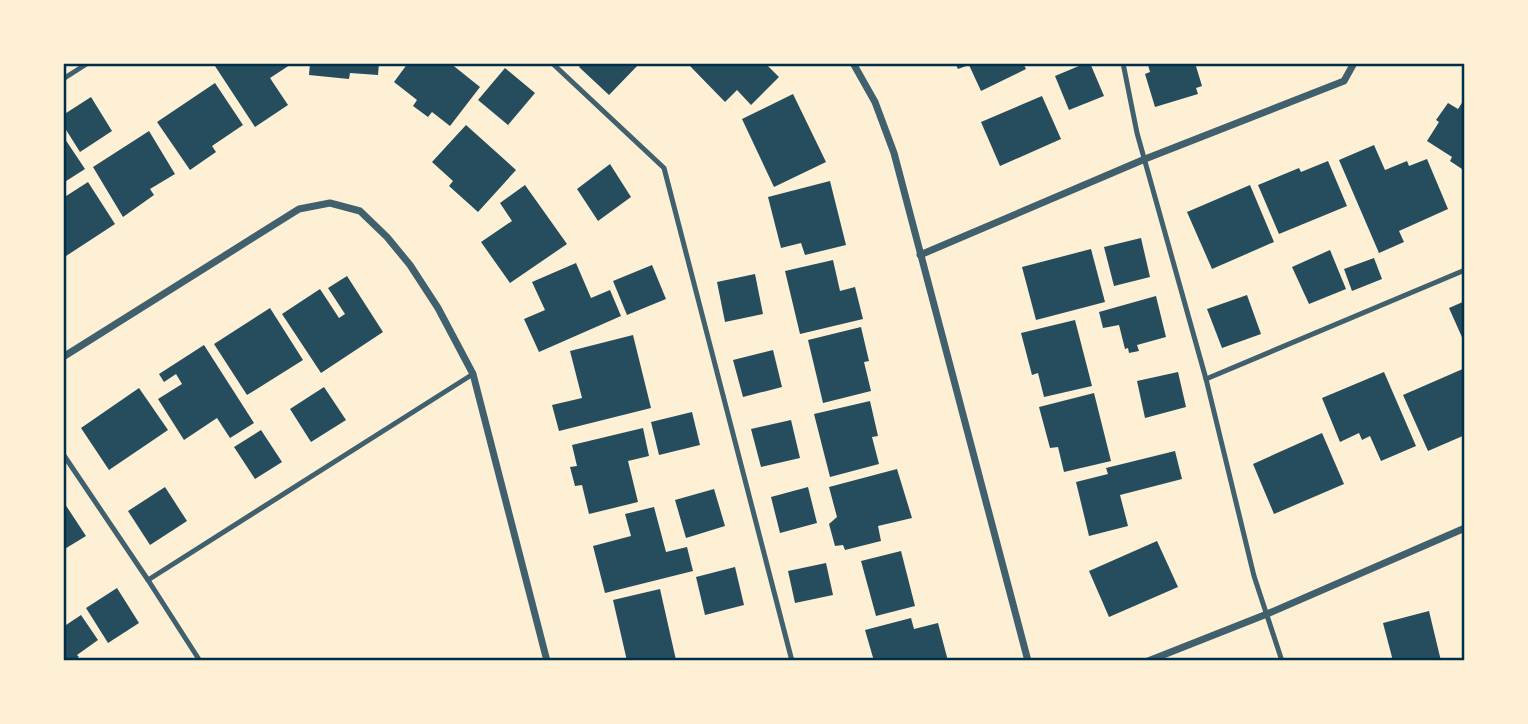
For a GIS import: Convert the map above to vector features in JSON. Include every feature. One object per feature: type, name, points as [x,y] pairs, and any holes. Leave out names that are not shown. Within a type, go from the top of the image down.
[{"type":"street","points":[[853,63],[875,102],[894,153],[1028,661]]},
{"type":"street","points":[[920,255],[1145,159],[1344,81],[1354,63]]},
{"type":"street","points":[[63,357],[299,209],[330,204],[360,211],[387,237],[410,265],[438,308],[473,374],[547,661]]},
{"type":"street","points":[[1149,661],[1267,614],[1465,528]]},
{"type":"lane","points":[[63,79],[88,63]]},
{"type":"lane","points":[[552,63],[664,168],[792,661]]},
{"type":"lane","points":[[1123,63],[1137,133],[1206,379],[1254,576],[1282,661]]},
{"type":"lane","points":[[1206,379],[1465,270]]},
{"type":"lane","points":[[148,580],[473,374]]},
{"type":"lane","points":[[63,454],[200,661]]},
{"type":"building","points":[[213,63],[293,63],[270,78],[288,105],[255,127]]},
{"type":"building","points":[[310,63],[379,63],[378,75],[350,73],[349,79],[309,75]]},
{"type":"building","points":[[408,63],[450,63],[480,87],[450,126],[432,112],[428,117],[413,106],[417,100],[394,82]]},
{"type":"building","points":[[582,63],[640,63],[609,95],[579,67]]},
{"type":"building","points":[[751,63],[754,66],[757,63],[765,63],[779,77],[751,105],[737,90],[725,102],[689,65]]},
{"type":"building","points":[[955,63],[1023,63],[1026,69],[981,91],[969,65],[958,69]]},
{"type":"building","points":[[1090,63],[1104,96],[1069,110],[1055,76]]},
{"type":"building","points":[[1195,63],[1202,86],[1196,88],[1198,94],[1155,107],[1145,74],[1150,72],[1148,65]]},
{"type":"building","points":[[505,68],[535,93],[508,125],[478,100]]},
{"type":"building","points":[[215,83],[243,125],[212,146],[216,152],[190,170],[157,122]]},
{"type":"building","points":[[793,94],[826,162],[774,187],[742,119]]},
{"type":"building","points":[[1042,96],[1061,139],[1000,166],[981,122]]},
{"type":"building","points":[[91,97],[112,131],[80,152],[63,125],[63,115]]},
{"type":"building","points":[[1465,98],[1465,171],[1450,161],[1452,157],[1427,141],[1439,122],[1436,120],[1448,103],[1458,109]]},
{"type":"building","points":[[466,125],[516,170],[478,212],[449,186],[453,181],[432,162]]},
{"type":"building","points":[[149,131],[175,174],[150,189],[154,195],[123,217],[93,167]]},
{"type":"building","points":[[63,136],[85,169],[63,183]]},
{"type":"building","points":[[1374,145],[1385,170],[1407,161],[1409,166],[1427,159],[1448,209],[1399,231],[1404,242],[1379,253],[1339,160]]},
{"type":"building","points":[[1328,161],[1347,206],[1279,234],[1258,185],[1299,168],[1301,172]]},
{"type":"building","points":[[610,164],[631,197],[598,221],[577,189]]},
{"type":"building","points":[[830,181],[846,245],[805,255],[801,243],[781,248],[768,197]]},
{"type":"building","points":[[88,182],[115,224],[63,258],[63,198]]},
{"type":"building","points":[[525,185],[567,244],[510,283],[481,242],[512,221],[500,203]]},
{"type":"building","points":[[1250,185],[1274,242],[1212,269],[1187,212]]},
{"type":"building","points":[[1141,238],[1150,277],[1114,286],[1104,247]]},
{"type":"building","points":[[1091,249],[1105,302],[1036,320],[1022,267]]},
{"type":"building","points":[[1330,250],[1346,289],[1309,304],[1292,267]]},
{"type":"building","points":[[1374,258],[1382,279],[1352,291],[1344,269]]},
{"type":"building","points":[[833,260],[840,291],[855,287],[863,319],[800,334],[785,271]]},
{"type":"building","points":[[576,263],[591,298],[610,290],[621,316],[539,352],[524,319],[545,310],[532,282]]},
{"type":"building","points":[[652,265],[666,299],[627,315],[613,281]]},
{"type":"building","points":[[755,274],[763,314],[725,322],[717,282]]},
{"type":"building","points":[[347,276],[383,332],[321,373],[282,314],[320,289],[339,318],[345,314],[328,288]]},
{"type":"building","points":[[1247,295],[1261,334],[1222,348],[1207,309]]},
{"type":"building","points":[[1156,296],[1166,337],[1137,345],[1139,351],[1129,353],[1128,348],[1125,349],[1119,325],[1103,328],[1099,312]]},
{"type":"building","points":[[1465,301],[1465,344],[1449,308]]},
{"type":"building","points":[[270,308],[303,360],[247,395],[214,344]]},
{"type":"building","points":[[1075,320],[1092,386],[1044,397],[1038,373],[1032,375],[1021,333]]},
{"type":"building","points":[[861,327],[869,361],[864,362],[871,391],[823,403],[808,340]]},
{"type":"building","points":[[633,335],[651,408],[559,431],[552,405],[582,398],[570,351]]},
{"type":"building","points":[[204,345],[254,423],[230,438],[217,418],[184,440],[158,399],[182,384],[176,374],[164,382],[159,374]]},
{"type":"building","points":[[773,350],[782,387],[743,397],[733,360]]},
{"type":"building","points":[[1465,368],[1465,435],[1428,451],[1403,395]]},
{"type":"building","points":[[1178,372],[1186,407],[1145,418],[1137,381]]},
{"type":"building","points":[[1384,372],[1416,446],[1381,461],[1370,436],[1362,440],[1359,433],[1340,442],[1322,398]]},
{"type":"building","points":[[324,387],[346,420],[311,442],[290,409]]},
{"type":"building","points":[[139,388],[168,430],[109,470],[81,428]]},
{"type":"building","points":[[1094,393],[1111,461],[1064,472],[1058,447],[1050,448],[1039,407]]},
{"type":"building","points":[[870,401],[878,436],[872,437],[879,464],[830,477],[814,414]]},
{"type":"building","points":[[692,412],[700,445],[659,455],[651,422]]},
{"type":"building","points":[[791,420],[800,458],[761,467],[751,429]]},
{"type":"building","points":[[643,428],[649,456],[628,461],[638,502],[589,514],[582,485],[575,486],[570,467],[577,466],[572,445]]},
{"type":"building","points":[[261,430],[282,462],[255,479],[234,447]]},
{"type":"building","points":[[1322,433],[1344,484],[1274,514],[1253,464]]},
{"type":"building","points":[[1175,451],[1182,479],[1120,495],[1128,526],[1089,536],[1076,482],[1108,474],[1106,468]]},
{"type":"building","points":[[897,469],[912,518],[878,526],[881,541],[845,550],[843,545],[835,546],[829,524],[837,517],[829,487]]},
{"type":"building","points":[[165,487],[187,521],[150,545],[128,511]]},
{"type":"building","points":[[808,487],[817,523],[780,533],[771,497]]},
{"type":"building","points":[[714,489],[725,526],[686,538],[675,500]]},
{"type":"building","points":[[63,501],[86,536],[63,550]]},
{"type":"building","points":[[654,507],[666,552],[687,547],[693,571],[605,593],[593,546],[631,536],[625,514]]},
{"type":"building","points":[[1157,541],[1178,587],[1109,617],[1089,571]]},
{"type":"building","points":[[901,551],[915,606],[876,616],[861,561]]},
{"type":"building","points":[[826,563],[833,595],[795,603],[788,571]]},
{"type":"building","points":[[735,567],[744,605],[705,615],[696,577]]},
{"type":"building","points":[[117,588],[139,623],[108,643],[86,608]]},
{"type":"building","points":[[660,589],[676,660],[627,661],[613,600]]},
{"type":"building","points":[[1429,611],[1441,661],[1393,661],[1383,623]]},
{"type":"building","points":[[81,615],[98,640],[73,661],[63,661],[63,627]]},
{"type":"building","points":[[911,618],[914,629],[938,623],[948,661],[874,661],[865,630]]}]
